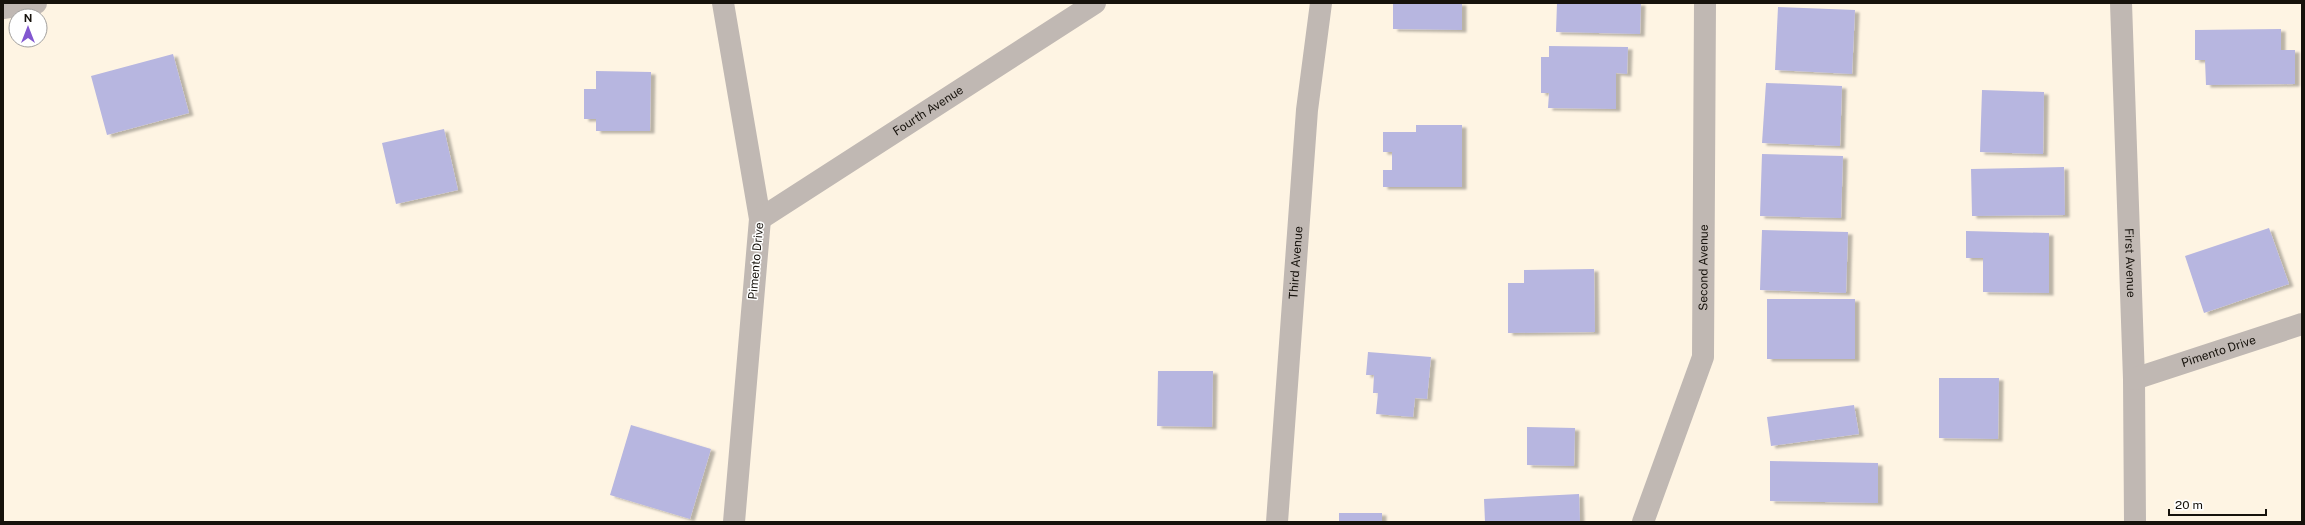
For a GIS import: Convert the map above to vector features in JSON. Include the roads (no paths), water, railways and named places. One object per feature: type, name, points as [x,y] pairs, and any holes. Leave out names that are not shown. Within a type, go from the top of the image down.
[{"type":"street","points":[[3,8],[36,3]]},
{"type":"street","name":"Pimento Drive","points":[[723,3],[760,219],[734,522]]},
{"type":"street","name":"Fourth Avenue","points":[[760,219],[1095,3]]},
{"type":"street","name":"Third Avenue","points":[[1277,522],[1307,110],[1321,3]]},
{"type":"street","name":"Second Avenue","points":[[1643,522],[1703,357],[1705,3]]},
{"type":"street","name":"First Avenue","points":[[2121,3],[2134,379],[2136,522]]},
{"type":"street","name":"Pimento Drive","points":[[2134,379],[2302,324]]}]
